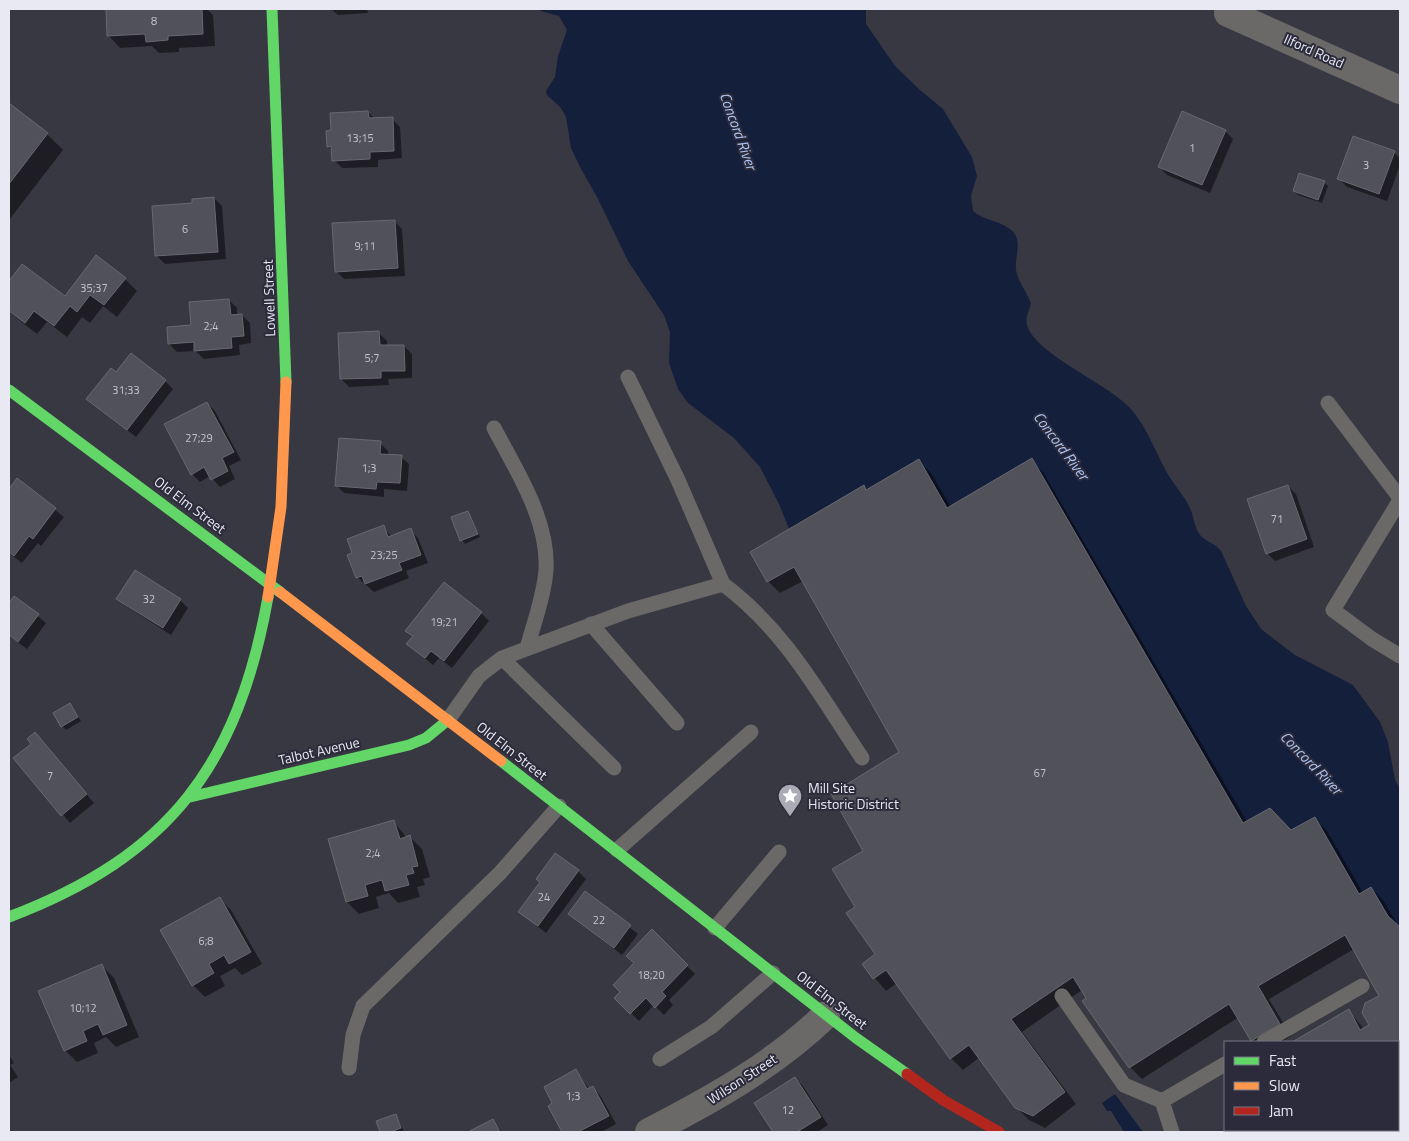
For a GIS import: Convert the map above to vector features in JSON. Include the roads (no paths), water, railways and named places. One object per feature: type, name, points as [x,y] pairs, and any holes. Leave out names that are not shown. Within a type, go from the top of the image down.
[{"type":"main road","name":"Lowell Street","points":[[271,584],[281,514],[287,428],[285,321],[272,9]]},
{"type":"main road","name":"Old Elm Street","points":[[9,390],[271,584],[617,850],[826,1015],[943,1100],[1000,1132]]},
{"type":"main road","points":[[9,916],[61,894],[112,865],[152,834],[190,797],[221,747],[241,699],[260,637],[271,584]]},
{"type":"main road","name":"Talbot Avenue","points":[[190,797],[409,746],[426,738],[448,720]]},
{"type":"street","name":"Ilford Road","points":[[1228,13],[1400,90]]},
{"type":"street","name":"Wilson Street","points":[[650,1132],[707,1102],[764,1067],[797,1042],[826,1015]]},
{"type":"lane","points":[[628,377],[678,480],[723,584],[746,601],[780,635],[862,758]]},
{"type":"lane","points":[[1328,403],[1400,499],[1333,610],[1378,643],[1400,656]]},
{"type":"lane","points":[[494,428],[530,499],[544,546],[546,567],[544,584],[527,648]]},
{"type":"lane","points":[[448,720],[479,676],[502,658],[591,624],[723,584]]},
{"type":"lane","points":[[591,624],[677,723]]},
{"type":"lane","points":[[502,658],[614,768]]},
{"type":"lane","points":[[617,850],[751,732]]},
{"type":"lane","points":[[349,1068],[354,1035],[363,1006],[500,873],[560,806]]},
{"type":"lane","points":[[715,928],[779,852]]},
{"type":"lane","points":[[660,1059],[711,1027],[773,973]]},
{"type":"lane","points":[[1266,1041],[1362,986]]},
{"type":"lane","points":[[1062,996],[1124,1085],[1162,1101],[1172,1132]]},
{"type":"lane","points":[[1162,1101],[1224,1065]]},
{"type":"water","name":"Concord River","points":[[539,9],[866,9],[866,24],[895,66],[943,109],[972,157],[977,176],[971,196],[973,211],[982,217],[1002,224],[1015,234],[1018,245],[1016,269],[1031,303],[1027,316],[1027,325],[1033,336],[1043,347],[1119,398],[1136,415],[1146,430],[1169,476],[1189,506],[1198,532],[1221,551],[1246,606],[1261,629],[1295,655],[1353,685],[1380,722],[1388,742],[1395,780],[1400,789],[1400,928],[1388,916],[1371,887],[1359,894],[1315,817],[1291,830],[1270,808],[1243,823],[1032,459],[947,508],[919,459],[866,490],[864,485],[789,529],[779,504],[760,467],[734,438],[688,403],[678,389],[669,363],[670,332],[664,315],[628,261],[580,167],[571,148],[566,117],[561,108],[547,95],[546,91],[555,77],[558,56],[567,30],[559,16]]},
{"type":"water","points":[[1115,1094],[1143,1132],[1124,1132],[1111,1111],[1107,1111],[1102,1103]]},
{"type":"place","name":"Mill Site Historic District","points":[[790,817]]}]
